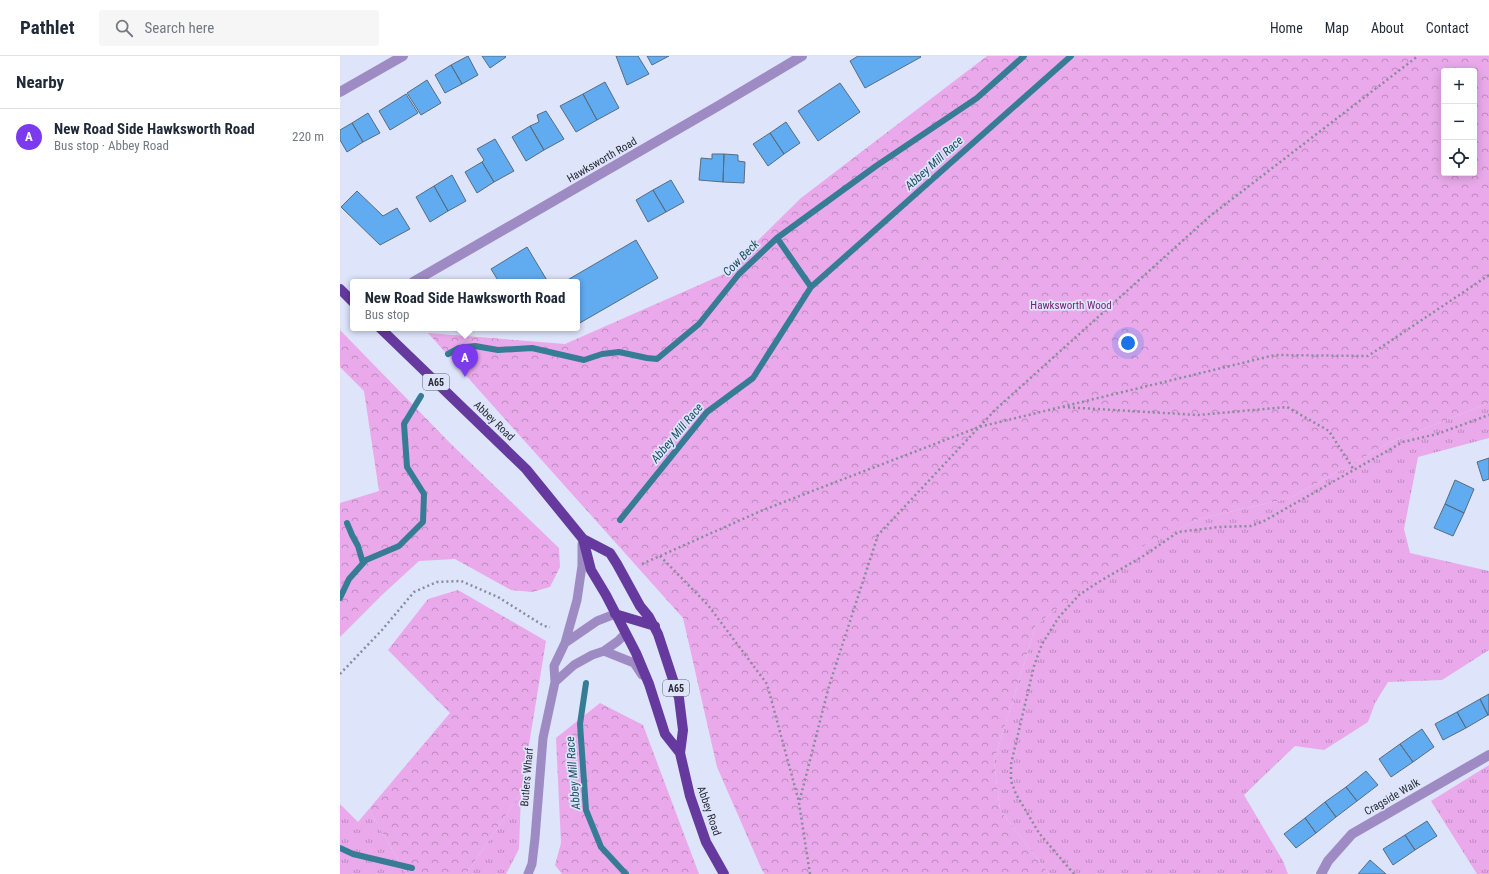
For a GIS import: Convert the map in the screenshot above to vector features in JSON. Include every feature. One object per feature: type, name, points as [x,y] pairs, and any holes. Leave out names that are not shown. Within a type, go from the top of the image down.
[{"type":"main road","points":[[340,289],[350,299]]},
{"type":"main road","name":"Abbey Road","points":[[383,331],[526,469],[583,539],[610,553],[640,606],[655,626],[679,698],[683,730],[680,753],[690,796],[706,842],[724,874]]},
{"type":"main road","name":"Abbey Road","points":[[583,539],[591,570],[636,653],[649,684],[665,734],[680,753]]},
{"type":"main road","points":[[625,634],[634,620],[640,606]]},
{"type":"main road","points":[[615,614],[655,626]]},
{"type":"street","points":[[340,92],[403,56]]},
{"type":"street","name":"Hawksworth Road","points":[[418,279],[802,56]]},
{"type":"street","name":"Cragside Walk","points":[[1321,874],[1328,861],[1352,834],[1489,755]]},
{"type":"lane","name":"Butlers Wharf","points":[[528,874],[532,864],[535,838],[542,738],[555,682],[554,666],[565,643],[580,586],[583,539]]},
{"type":"lane","name":"Butlers Wharf","points":[[565,643],[597,621],[615,614]]},
{"type":"lane","points":[[555,682],[574,665],[592,655],[604,651],[625,634]]},
{"type":"lane","points":[[604,651],[621,656],[634,663],[649,684]]},
{"type":"path","points":[[799,803],[829,686],[878,535],[995,410],[1210,216],[1418,56]]},
{"type":"path","points":[[642,564],[763,510],[979,427],[1275,355],[1368,356],[1489,275]]},
{"type":"path","points":[[1060,407],[1198,415],[1287,407],[1329,432],[1354,470]]},
{"type":"path","points":[[1074,874],[1040,833],[1016,794],[1011,781],[1011,764],[1034,666],[1042,644],[1059,617],[1079,595],[1145,555],[1178,532],[1219,527],[1251,526],[1277,515],[1403,442],[1437,434],[1489,416]]},
{"type":"path","points":[[660,556],[708,605],[767,684],[799,803],[810,874]]},
{"type":"path","points":[[340,674],[382,630],[414,592],[437,582],[461,581],[498,597],[544,626],[550,627]]},
{"type":"green space","name":"Hawksworth Wood","points":[[987,56],[1489,56],[1489,403],[1391,442],[1290,498],[1199,519],[1127,554],[1036,625],[994,761],[1000,810],[1049,874],[765,874],[717,767],[683,618],[428,333],[565,344],[724,274],[801,198]]},
{"type":"green space","points":[[340,330],[450,443],[559,548],[560,567],[550,587],[532,592],[511,590],[455,559],[419,561],[340,637],[340,503],[379,491],[364,391],[340,367]]},
{"type":"green space","points":[[1489,403],[1489,438],[1418,457],[1404,529],[1410,553],[1489,571],[1489,650],[1442,680],[1388,682],[1375,703],[1368,722],[1324,750],[1295,746],[1244,795],[1283,861],[1288,874],[1049,874],[1000,810],[994,761],[1036,625],[1126,554],[1199,519],[1290,498],[1391,442]]},
{"type":"green space","points":[[458,590],[546,641],[521,793],[466,874],[406,874],[369,809],[450,713],[388,650],[428,599]]},
{"type":"green space","points":[[600,703],[643,725],[699,874],[562,874],[555,865],[561,843],[556,738]]},
{"type":"green space","points":[[1489,765],[1489,874],[1477,874],[1431,801]]},
{"type":"green space","points":[[521,793],[519,849],[506,874],[466,874]]},
{"type":"green space","points":[[340,804],[358,822],[369,809],[406,874],[340,874]]},
{"type":"building","points":[[468,56],[478,75],[462,84],[451,65]]},
{"type":"building","points":[[482,56],[505,56],[506,57],[490,68]]},
{"type":"building","points":[[616,56],[638,56],[649,74],[627,85]]},
{"type":"building","points":[[647,56],[669,56],[652,65]]},
{"type":"building","points":[[858,56],[921,57],[865,88],[850,61]]},
{"type":"building","points":[[451,65],[462,84],[445,93],[435,75]]},
{"type":"building","points":[[427,80],[441,103],[421,115],[407,93]]},
{"type":"building","points":[[605,82],[619,108],[597,120],[583,94]]},
{"type":"building","points":[[840,83],[860,112],[818,141],[798,111]]},
{"type":"building","points":[[406,94],[418,113],[390,130],[379,111]]},
{"type":"building","points":[[583,94],[597,120],[576,132],[560,106]]},
{"type":"building","points":[[546,111],[564,139],[544,150],[530,126],[539,122],[537,115]]},
{"type":"building","points":[[368,113],[380,133],[363,142],[352,123]]},
{"type":"building","points":[[786,122],[800,143],[784,154],[770,133]]},
{"type":"building","points":[[352,123],[363,142],[347,152],[340,140],[340,130]]},
{"type":"building","points":[[530,126],[544,150],[526,161],[512,137]]},
{"type":"building","points":[[770,133],[784,154],[768,166],[753,144]]},
{"type":"building","points":[[495,139],[514,171],[494,182],[482,162],[484,160],[477,149]]},
{"type":"building","points":[[712,154],[724,154],[723,182],[699,180],[701,158],[712,159]]},
{"type":"building","points":[[724,154],[738,155],[738,161],[745,162],[744,183],[723,182]]},
{"type":"building","points":[[482,162],[494,182],[477,193],[465,172]]},
{"type":"building","points":[[452,175],[466,201],[448,211],[434,186]]},
{"type":"building","points":[[671,180],[684,202],[666,212],[653,190]]},
{"type":"building","points":[[434,186],[448,211],[430,222],[416,197]]},
{"type":"building","points":[[653,190],[666,212],[648,222],[636,200]]},
{"type":"building","points":[[357,191],[383,216],[397,208],[410,229],[380,245],[341,207]]},
{"type":"building","points":[[636,240],[658,278],[580,323],[580,279],[569,279]]},
{"type":"building","points":[[527,247],[546,279],[497,279],[491,269]]},
{"type":"building","points":[[1489,458],[1489,479],[1483,481],[1477,462]]},
{"type":"building","points":[[1455,480],[1474,489],[1464,513],[1445,504]]},
{"type":"building","points":[[1445,504],[1464,513],[1453,536],[1434,528]]},
{"type":"building","points":[[1489,694],[1489,715],[1488,715],[1480,699]]},
{"type":"building","points":[[1480,699],[1488,715],[1466,728],[1457,712]]},
{"type":"building","points":[[1457,712],[1466,728],[1443,740],[1435,724]]},
{"type":"building","points":[[1422,729],[1434,747],[1413,762],[1400,744]]},
{"type":"building","points":[[1400,744],[1413,762],[1391,777],[1379,759]]},
{"type":"building","points":[[1366,771],[1378,785],[1357,801],[1346,787]]},
{"type":"building","points":[[1346,787],[1357,801],[1336,817],[1325,802]]},
{"type":"building","points":[[1325,802],[1336,817],[1316,833],[1305,818]]},
{"type":"building","points":[[1305,818],[1316,833],[1296,848],[1284,834]]},
{"type":"building","points":[[1427,821],[1437,836],[1415,850],[1405,835]]},
{"type":"building","points":[[1405,835],[1415,850],[1393,865],[1383,849]]},
{"type":"building","points":[[1370,860],[1386,874],[1358,874]]},
{"type":"waterway","name":"Cow Beck","points":[[448,354],[459,348],[475,346],[498,350],[532,348],[584,360],[602,354],[619,352],[657,359],[699,324],[739,274],[777,238],[876,166],[977,98],[1024,56]]},
{"type":"waterway","name":"Abbey Mill Race","points":[[620,520],[707,412],[753,378],[811,287],[1071,56]]},
{"type":"waterway","name":"Abbey Mill Race","points":[[777,238],[811,287]]},
{"type":"waterway","name":"Cow Beck","points":[[340,598],[349,579],[366,560],[399,546],[423,522],[424,494],[407,467],[404,424],[421,396]]},
{"type":"waterway","points":[[347,523],[358,546],[363,563]]},
{"type":"waterway","name":"Abbey Mill Race","points":[[586,683],[580,724],[586,810],[601,847],[626,874]]},
{"type":"waterway","points":[[340,848],[353,854],[412,868]]},
{"type":"place","name":"New Road Side Hawksworth Road","points":[[465,377]]}]
